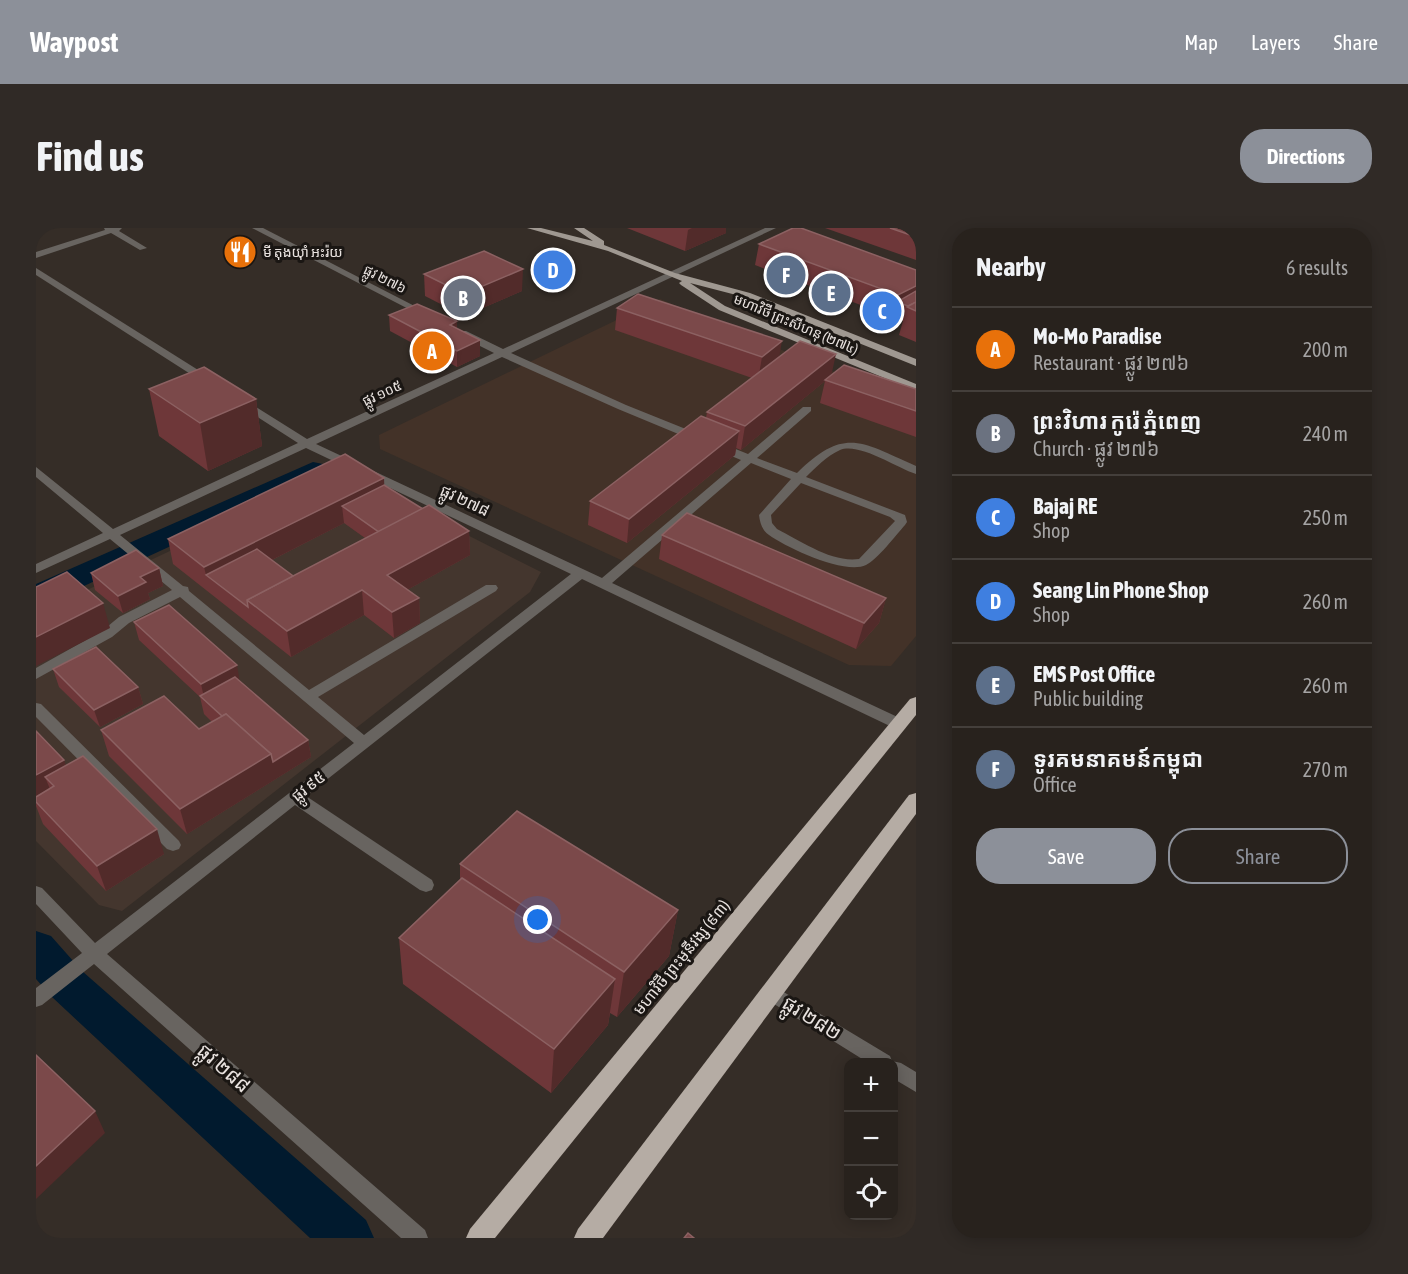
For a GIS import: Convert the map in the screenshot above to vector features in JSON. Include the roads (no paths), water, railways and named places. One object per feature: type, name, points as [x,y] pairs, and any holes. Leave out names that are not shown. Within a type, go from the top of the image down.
[{"type":"highway","name":"មហាវិថី ព្រះមុនីវង្ស (៩៣)","points":[[479,1238],[916,703]]},
{"type":"highway","points":[[587,1238],[916,800]]},
{"type":"main road","name":"មហាវិថី ព្រះសីហនុ (២៧៤)","points":[[531,228],[612,249]]},
{"type":"main road","name":"មហាវិថី ព្រះសីហនុ (២៧៤)","points":[[578,228],[612,249],[672,275],[747,295],[916,363]]},
{"type":"main road","name":"មហាវិថី ព្រះសីហនុ (២៧៤)","points":[[672,275],[722,308],[916,388]]},
{"type":"street","name":"ផ្លូវ ២៧៦","points":[[256,228],[438,321]]},
{"type":"street","name":"ផ្លូវ ១០៥","points":[[36,569],[772,228]]},
{"type":"street","points":[[36,255],[112,229],[143,248]]},
{"type":"street","name":"ផ្លូវ ២៧៨","points":[[36,271],[307,444],[899,724]]},
{"type":"street","points":[[448,326],[501,353],[665,427],[798,477],[894,514],[900,518],[901,522],[863,562],[857,564],[839,562],[773,532],[766,524],[765,515],[798,477],[833,449],[844,445],[860,448],[916,470]]},
{"type":"street","points":[[603,584],[807,409]]},
{"type":"street","points":[[36,471],[142,556],[364,743]]},
{"type":"street","name":"ផ្លូវ ៩៥","points":[[41,995],[581,573]]},
{"type":"street","points":[[309,696],[491,588]]},
{"type":"street","points":[[36,674],[107,634],[124,620],[183,590]]},
{"type":"street","points":[[36,708],[173,845]]},
{"type":"street","points":[[295,797],[426,885]]},
{"type":"street","name":"ផ្លូវ ២៨៨","points":[[36,893],[89,957],[417,1238]]},
{"type":"street","name":"ផ្លូវ ២៨២","points":[[772,993],[878,1058]]},
{"type":"street","points":[[898,1072],[916,1083]]},
{"type":"waterway","points":[[36,596],[313,470]]},
{"type":"waterway","points":[[36,949],[67,984],[348,1238]]},
{"type":"place","name":"មី តុងយ៉ាំ អះរ៉យ","points":[[240,252]]},
{"type":"place","name":"Seang Lin Phone Shop","points":[[553,270]]},
{"type":"place","name":"ទូរគមនាគមន៍កម្ពុជា","points":[[786,275]]},
{"type":"place","name":"EMS Post Office","points":[[831,293]]},
{"type":"place","name":"ព្រះវិហារ កូរ៉េ ភ្នំពេញ","points":[[463,298]]},
{"type":"place","name":"Bajaj RE","points":[[882,311]]},
{"type":"place","name":"Mo-Mo Paradise","points":[[432,351]]}]
